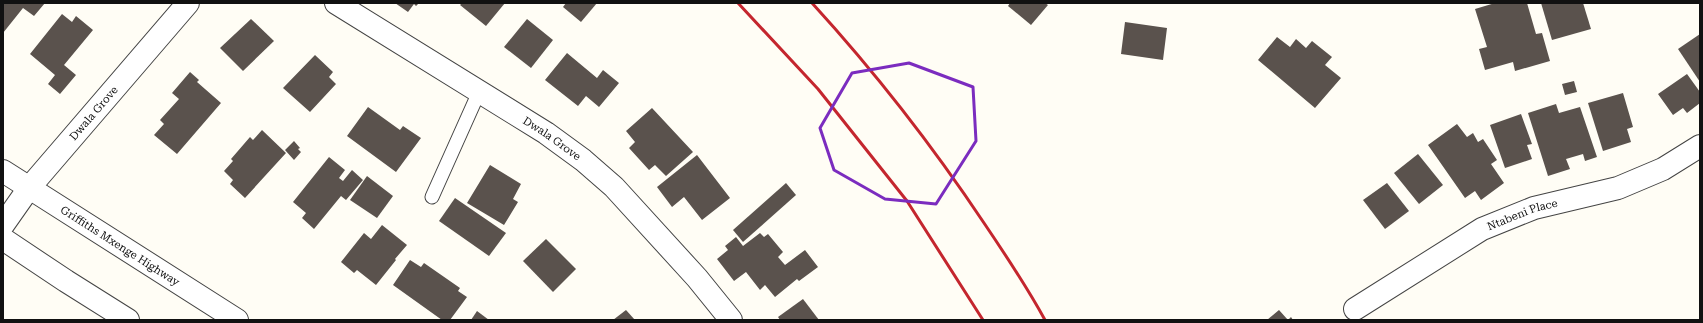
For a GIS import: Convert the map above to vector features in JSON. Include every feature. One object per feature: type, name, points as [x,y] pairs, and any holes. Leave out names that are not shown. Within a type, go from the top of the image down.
[{"type":"street","name":"Dwala Grove","points":[[3,225],[28,188],[188,3]]},
{"type":"street","name":"Dwala Grove","points":[[336,3],[546,133],[583,160],[614,187],[697,278],[730,320]]},
{"type":"street","name":"Ntabeni Place","points":[[1356,309],[1482,229],[1534,208],[1618,188],[1663,169],[1700,146]]},
{"type":"street","name":"Griffiths Mxenge Highway","points":[[3,171],[237,320]]},
{"type":"street","points":[[3,238],[66,281],[128,320]]},
{"type":"lane","points":[[432,197],[479,92]]},
{"type":"highlighted area","points":[[909,63],[973,87],[976,141],[936,204],[885,199],[834,170],[820,128],[852,73]]},
{"type":"building","points":[[3,3],[45,3],[34,16],[23,8],[3,33]]},
{"type":"building","points":[[395,3],[419,3],[416,6],[414,4],[408,12]]},
{"type":"building","points":[[462,3],[505,3],[486,26],[460,5]]},
{"type":"building","points":[[566,3],[597,3],[581,22],[563,7]]},
{"type":"building","points":[[1010,3],[1045,3],[1048,5],[1031,25],[1008,6]]},
{"type":"building","points":[[1495,3],[1527,3],[1536,34],[1542,33],[1550,61],[1515,71],[1513,62],[1485,70],[1479,49],[1487,47],[1475,9]]},
{"type":"building","points":[[1541,3],[1583,3],[1591,29],[1552,40]]},
{"type":"building","points":[[62,14],[72,22],[76,16],[93,30],[64,65],[76,75],[60,94],[48,84],[55,75],[30,54]]},
{"type":"building","points":[[251,19],[274,41],[243,71],[220,48]]},
{"type":"building","points":[[527,19],[553,40],[531,68],[504,47]]},
{"type":"building","points":[[1125,22],[1167,28],[1163,60],[1121,54]]},
{"type":"building","points":[[1700,34],[1700,82],[1678,49]]},
{"type":"building","points":[[1277,37],[1290,47],[1296,39],[1306,48],[1312,41],[1332,57],[1325,65],[1341,78],[1315,108],[1258,60]]},
{"type":"building","points":[[567,53],[597,78],[603,70],[619,83],[599,107],[586,96],[578,106],[545,80]]},
{"type":"building","points":[[315,55],[333,72],[329,77],[336,84],[310,112],[283,88]]},
{"type":"building","points":[[190,72],[199,80],[197,82],[221,103],[177,154],[154,135],[164,124],[160,120],[179,99],[172,93]]},
{"type":"building","points":[[1687,74],[1700,92],[1700,103],[1687,113],[1683,108],[1673,115],[1658,94]]},
{"type":"building","points":[[1574,81],[1577,92],[1565,95],[1562,84]]},
{"type":"building","points":[[1623,93],[1633,127],[1627,129],[1631,142],[1603,151],[1588,103]]},
{"type":"building","points":[[1556,104],[1559,113],[1580,107],[1597,157],[1585,161],[1583,154],[1566,159],[1570,169],[1548,176],[1528,113]]},
{"type":"building","points":[[368,107],[400,130],[403,126],[421,138],[396,172],[347,136]]},
{"type":"building","points":[[652,108],[693,152],[666,176],[655,165],[649,170],[629,148],[635,142],[626,131]]},
{"type":"building","points":[[1521,114],[1532,144],[1527,145],[1532,159],[1505,168],[1490,125]]},
{"type":"building","points":[[1457,124],[1467,137],[1473,133],[1478,142],[1483,139],[1497,160],[1491,164],[1504,183],[1481,200],[1475,191],[1465,198],[1428,145]]},
{"type":"building","points":[[262,130],[286,153],[245,198],[230,184],[233,180],[224,171],[233,161],[231,159],[250,137],[253,140]]},
{"type":"building","points":[[294,141],[300,148],[298,149],[301,152],[294,160],[285,150]]},
{"type":"building","points":[[1418,154],[1443,185],[1419,204],[1394,173]]},
{"type":"building","points":[[697,155],[730,198],[702,220],[684,197],[672,207],[657,187]]},
{"type":"building","points":[[329,157],[345,170],[339,178],[343,181],[352,170],[363,180],[346,200],[341,196],[314,229],[302,218],[306,213],[293,202]]},
{"type":"building","points":[[490,165],[521,184],[513,199],[518,202],[504,225],[467,203]]},
{"type":"building","points":[[367,176],[393,196],[377,218],[350,200]]},
{"type":"building","points":[[786,183],[796,195],[743,242],[733,230]]},
{"type":"building","points":[[1387,183],[1409,211],[1385,229],[1363,200]]},
{"type":"building","points":[[455,198],[506,233],[489,256],[439,221]]},
{"type":"building","points":[[382,225],[407,245],[376,285],[357,270],[354,273],[341,262],[364,233],[371,239]]},
{"type":"building","points":[[760,233],[764,237],[768,234],[783,252],[778,257],[785,265],[805,250],[818,267],[799,281],[797,279],[775,297],[765,285],[760,290],[746,272],[734,281],[717,259],[728,250],[725,246],[736,237],[743,246]]},
{"type":"building","points":[[546,239],[576,269],[553,292],[523,261]]},
{"type":"building","points":[[410,260],[421,267],[424,263],[460,288],[458,291],[467,297],[450,320],[442,320],[393,285]]},
{"type":"building","points":[[803,299],[819,320],[780,320],[778,317]]},
{"type":"building","points":[[626,310],[635,320],[613,320]]},
{"type":"building","points":[[1279,310],[1288,320],[1267,320]]},
{"type":"building","points":[[477,311],[489,320],[471,320]]},
{"type":"railway","points":[[738,3],[818,89],[907,201],[983,320]]},
{"type":"railway","points":[[812,3],[880,82],[944,165],[1008,259],[1045,320]]}]
